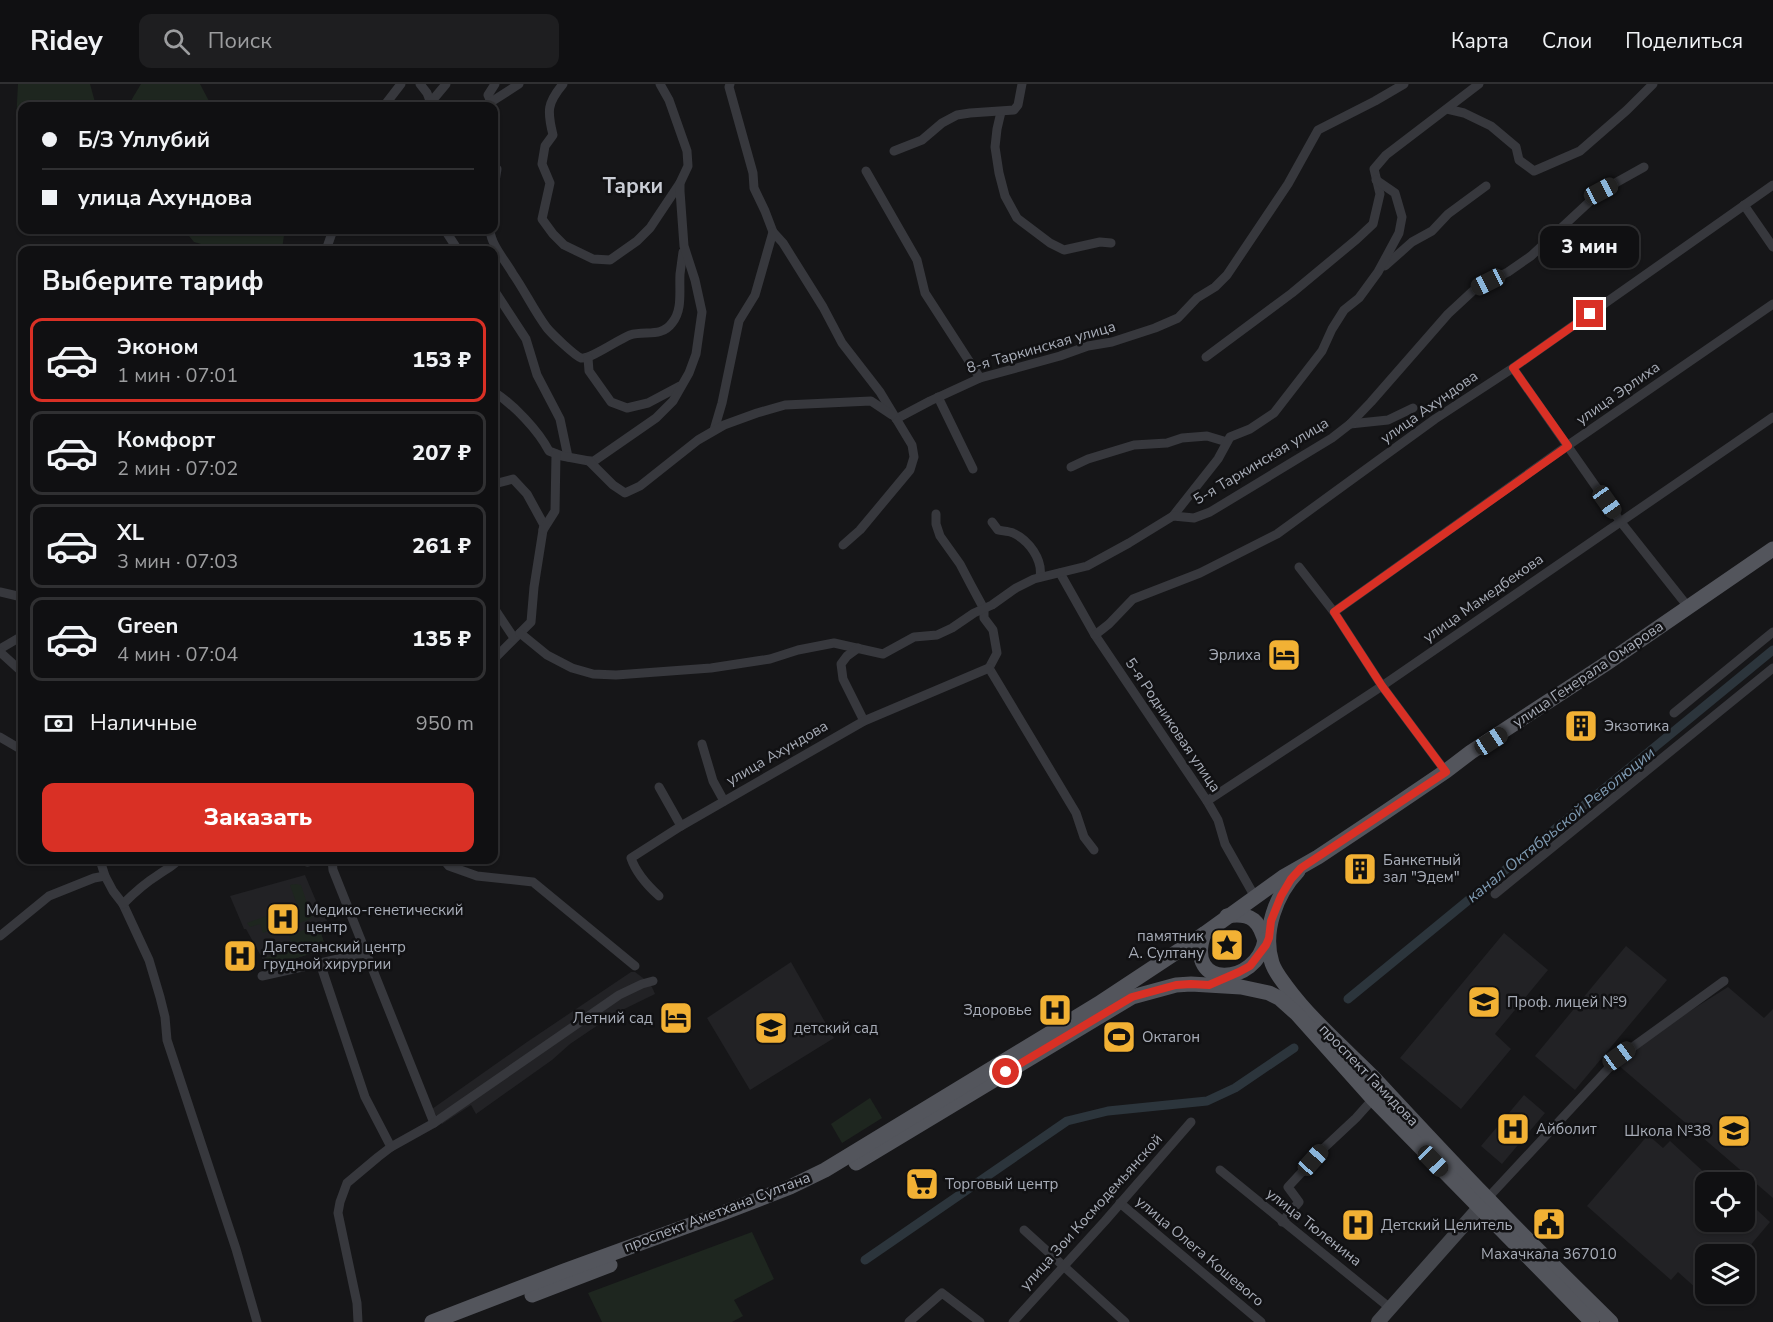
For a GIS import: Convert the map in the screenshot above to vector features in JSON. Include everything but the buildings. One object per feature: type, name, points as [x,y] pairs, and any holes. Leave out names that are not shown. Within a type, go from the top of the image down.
[{"type":"main road","name":"улица Генерала Омарова","points":[[1227,916],[1446,772],[1471,752],[1773,550]]},
{"type":"main road","points":[[1101,1008],[1176,985],[1220,980],[1250,966],[1266,945],[1271,921],[1287,878]]},
{"type":"main road","name":"проспект Гамидова","points":[[1227,916],[1246,915],[1260,927],[1276,972],[1304,1009],[1372,1077],[1592,1322]]},
{"type":"main road","points":[[455,1322],[800,1193],[836,1175],[1101,1008],[1144,972],[1227,916]]},
{"type":"main road","points":[[1203,934],[1200,952],[1205,966],[1220,980]]},
{"type":"main road","name":"проспект Гамидова","points":[[1220,980],[1269,993],[1285,1003],[1373,1099],[1611,1322]]},
{"type":"main road","name":"проспект Аметхана Султана","points":[[432,1322],[790,1187],[825,1170],[1082,1020]]},
{"type":"main road","points":[[1378,1322],[1483,1203]]},
{"type":"street","points":[[387,102],[401,84]]},
{"type":"street","points":[[420,84],[430,102]]},
{"type":"street","points":[[432,102],[446,84]]},
{"type":"street","points":[[490,102],[488,95],[495,84]]},
{"type":"street","points":[[493,102],[519,84]]},
{"type":"street","points":[[563,84],[552,97],[549,109],[553,135],[544,146],[542,164],[550,183],[542,219],[564,245],[593,259],[610,260],[637,241],[650,228],[680,183],[688,166],[687,151],[669,100],[660,84]]},
{"type":"street","points":[[730,84],[753,173],[754,188],[773,232],[783,243],[823,307],[842,343],[880,392],[912,445],[914,457],[910,470],[860,530],[843,545]]},
{"type":"street","points":[[894,151],[922,140],[942,123],[957,115],[970,112],[1014,110],[1018,105],[1022,84]]},
{"type":"street","name":"8-я Таркинская улица","points":[[896,419],[980,378],[1088,346],[1112,342],[1178,318],[1197,298],[1215,287],[1227,275],[1288,184],[1318,130],[1404,84]]},
{"type":"street","points":[[1206,357],[1292,293],[1373,224],[1380,194],[1374,168],[1386,155],[1479,84]]},
{"type":"street","points":[[1447,109],[1464,113],[1491,126],[1516,147],[1518,160],[1533,171],[1580,152],[1653,84]]},
{"type":"street","points":[[1001,112],[995,147],[1005,196],[1017,219],[1064,250],[1111,243]]},
{"type":"street","name":"5-я Таркинская улица","points":[[498,613],[517,636],[572,668],[593,674],[616,675],[711,668],[770,659],[798,650],[834,643],[883,654],[914,637],[937,635],[1016,588],[1040,577],[1087,566],[1173,516],[1194,518],[1210,512],[1332,438],[1350,424],[1448,314],[1476,288],[1508,272],[1531,256],[1601,191],[1644,167]]},
{"type":"street","points":[[866,171],[917,260],[925,293],[980,378]]},
{"type":"street","points":[[1173,516],[1218,459],[1230,437],[1250,429],[1275,413],[1322,351],[1344,310],[1359,298],[1378,272],[1399,233],[1402,217],[1395,193],[1376,180]]},
{"type":"street","points":[[498,250],[525,296],[548,329],[579,357],[588,358],[633,334],[663,332],[673,323],[678,310],[684,246],[680,183]]},
{"type":"street","name":"улица Ахундова","points":[[1095,635],[1133,599],[1200,573],[1277,534],[1435,419],[1513,368],[1773,185]]},
{"type":"street","points":[[1378,272],[1412,242],[1431,231],[1486,186]]},
{"type":"street","points":[[1744,205],[1773,247]]},
{"type":"street","points":[[714,430],[739,321],[755,295],[773,232]]},
{"type":"street","points":[[498,395],[513,406],[543,438],[549,451],[590,461],[594,461],[656,418],[673,401],[689,373],[696,354],[702,312],[684,246]]},
{"type":"street","points":[[498,296],[526,339],[537,375],[560,419],[568,457]]},
{"type":"street","name":"улица Эрлиха","points":[[1334,612],[1773,304]]},
{"type":"street","points":[[588,358],[589,371],[611,402],[627,408],[648,403],[680,386]]},
{"type":"street","points":[[1513,368],[1620,521],[1688,608]]},
{"type":"street","points":[[938,397],[973,469]]},
{"type":"street","points":[[590,461],[613,485],[625,493],[640,486],[698,440],[724,424],[785,405],[871,401],[896,419]]},
{"type":"street","points":[[1350,424],[1388,420],[1413,408]]},
{"type":"street","name":"улица Мамедбекова","points":[[1207,801],[1382,686],[1773,417]]},
{"type":"street","points":[[1071,467],[1088,459],[1134,445],[1167,443],[1182,438],[1207,436],[1227,442]]},
{"type":"street","points":[[543,530],[555,511],[556,454]]},
{"type":"street","points":[[498,483],[513,479],[527,494],[544,525],[531,622],[498,655]]},
{"type":"street","points":[[936,514],[940,536],[960,564],[984,609],[984,618],[993,630],[997,652],[989,668],[1076,813],[1084,837],[1094,850]]},
{"type":"street","points":[[992,522],[998,530],[1013,533],[1027,544],[1040,560],[1040,577]]},
{"type":"street","points":[[1299,567],[1334,612],[1382,686],[1446,772]]},
{"type":"street","name":"5-я Родниковая улица","points":[[1060,573],[1095,635],[1207,801],[1218,820],[1224,843],[1255,897]]},
{"type":"street","points":[[0,591],[18,596]]},
{"type":"street","points":[[1674,713],[1773,632]]},
{"type":"street","points":[[18,639],[0,651],[18,668]]},
{"type":"street","points":[[858,648],[841,664],[843,680],[864,721]]},
{"type":"street","name":"улица Ахундова","points":[[659,896],[647,886],[631,858],[681,826],[864,721],[989,668]]},
{"type":"street","points":[[1495,894],[1773,668]]},
{"type":"street","points":[[0,737],[18,748]]},
{"type":"street","points":[[702,744],[713,781],[724,801]]},
{"type":"street","points":[[659,787],[681,826]]},
{"type":"street","points":[[101,864],[105,876],[123,904],[149,960],[165,1017],[167,1040],[236,1249],[257,1322]]},
{"type":"street","points":[[123,904],[140,888],[175,864]]},
{"type":"street","points":[[332,864],[365,953],[434,1123]]},
{"type":"street","points":[[447,864],[477,876],[533,882],[635,966]]},
{"type":"street","points":[[0,936],[50,896],[94,878],[105,876]]},
{"type":"street","points":[[262,976],[365,953]]},
{"type":"street","points":[[320,963],[365,1097],[391,1147]]},
{"type":"street","points":[[358,1322],[357,1303],[338,1213],[347,1183],[391,1147],[434,1123],[619,995],[653,981]]},
{"type":"street","points":[[1483,1203],[1619,1056],[1724,981]]},
{"type":"street","points":[[1282,1222],[1299,1202],[1288,1188],[1373,1099]]},
{"type":"street","name":"улица Зои Космодемьянской","points":[[1013,1322],[1191,1122]]},
{"type":"street","name":"улица Тюленина","points":[[1220,1170],[1390,1308]]},
{"type":"street","name":"улица Олега Кошевого","points":[[1120,1203],[1261,1322]]},
{"type":"street","points":[[1024,1230],[1125,1322]]},
{"type":"street","points":[[909,1322],[942,1293],[980,1322]]},
{"type":"shaded area","points":[[18,84],[90,84],[95,102],[18,102],[18,128],[16,122]]},
{"type":"shaded area","points":[[141,84],[200,84],[209,102],[132,102]]},
{"type":"shaded area","points":[[187,234],[284,235],[283,246],[208,246],[194,242]]},
{"type":"shaded area","name":"Медико-генетический центр","points":[[305,875],[322,915],[325,914],[327,921],[318,924],[326,949],[274,965],[266,965],[244,929],[230,896]]},
{"type":"shaded area","points":[[290,885],[301,885],[312,918],[281,931],[279,927],[263,933],[260,924],[250,927],[247,923],[297,905]]},
{"type":"shaded area","points":[[318,924],[326,949],[274,965],[266,965],[263,959],[293,947],[289,936]]},
{"type":"shaded area","name":"Проф. лицей №9","points":[[1504,933],[1548,970],[1495,1034],[1511,1049],[1461,1109],[1400,1058]]},
{"type":"shaded area","points":[[1626,946],[1667,980],[1575,1090],[1535,1056]]},
{"type":"shaded area","name":"детский сад","points":[[791,962],[834,1038],[750,1090],[707,1018]]},
{"type":"shaded area","points":[[631,972],[643,978],[655,994],[610,1016],[476,1114],[471,1105],[442,1124],[432,1109]]},
{"type":"shaded area","name":"Школа №38","points":[[1728,987],[1764,1018],[1773,1009],[1773,1198],[1755,1183],[1755,1172],[1743,1172],[1617,1064],[1644,1040]]},
{"type":"shaded area","name":"Айболит","points":[[1524,1095],[1545,1113],[1502,1164],[1481,1146]]},
{"type":"shaded area","points":[[870,1098],[882,1118],[842,1143],[831,1124]]},
{"type":"shaded area","points":[[1648,1135],[1663,1148],[1670,1141],[1704,1172],[1695,1172],[1695,1232],[1755,1232],[1755,1208],[1770,1222],[1751,1244],[1695,1244],[1695,1287],[1678,1272],[1671,1280],[1587,1206]]},
{"type":"shaded area","points":[[752,1232],[774,1279],[734,1300],[743,1316],[732,1322],[602,1322],[588,1293]]},
{"type":"waterway","name":"канал Октябрьской Революции","points":[[1348,999],[1773,650]]},
{"type":"waterway","name":"канал Октябрьской Революции","points":[[865,1260],[1067,1121],[1108,1111],[1207,1101],[1235,1088],[1294,1048]]},
{"type":"place","name":"Эрлиха","points":[[1284,655]]},
{"type":"place","name":"Экзотика","points":[[1581,726]]},
{"type":"place","name":"Банкетный зал \"Эдем\"","points":[[1360,869]]},
{"type":"place","name":"Медико-генетический центр","points":[[283,919]]},
{"type":"place","name":"памятник А. Султану","points":[[1227,945]]},
{"type":"place","name":"Дагестанский центр грудной хирургии","points":[[240,956]]},
{"type":"place","name":"Проф. лицей №9","points":[[1484,1002]]},
{"type":"place","name":"Здоровье","points":[[1055,1010]]},
{"type":"place","name":"Летний сад","points":[[676,1018]]},
{"type":"place","name":"детский сад","points":[[771,1028]]},
{"type":"place","name":"Октагон","points":[[1119,1037]]},
{"type":"place","name":"Айболит","points":[[1513,1129]]},
{"type":"place","name":"Школа №38","points":[[1734,1131]]},
{"type":"place","name":"Торговый центр","points":[[922,1184]]},
{"type":"place","name":"Махачкала 367010","points":[[1549,1224]]},
{"type":"place","name":"Детский Целитель","points":[[1358,1225]]},
{"type":"district","name":"Тарки","points":[[633,186]]},
{"type":"route","points":[[1006,1072],[1132,997],[1176,985],[1209,985],[1250,966],[1266,945],[1271,921],[1281,896],[1301,868],[1446,772],[1382,686],[1334,612],[1568,446],[1513,368],[1590,314]]}]
